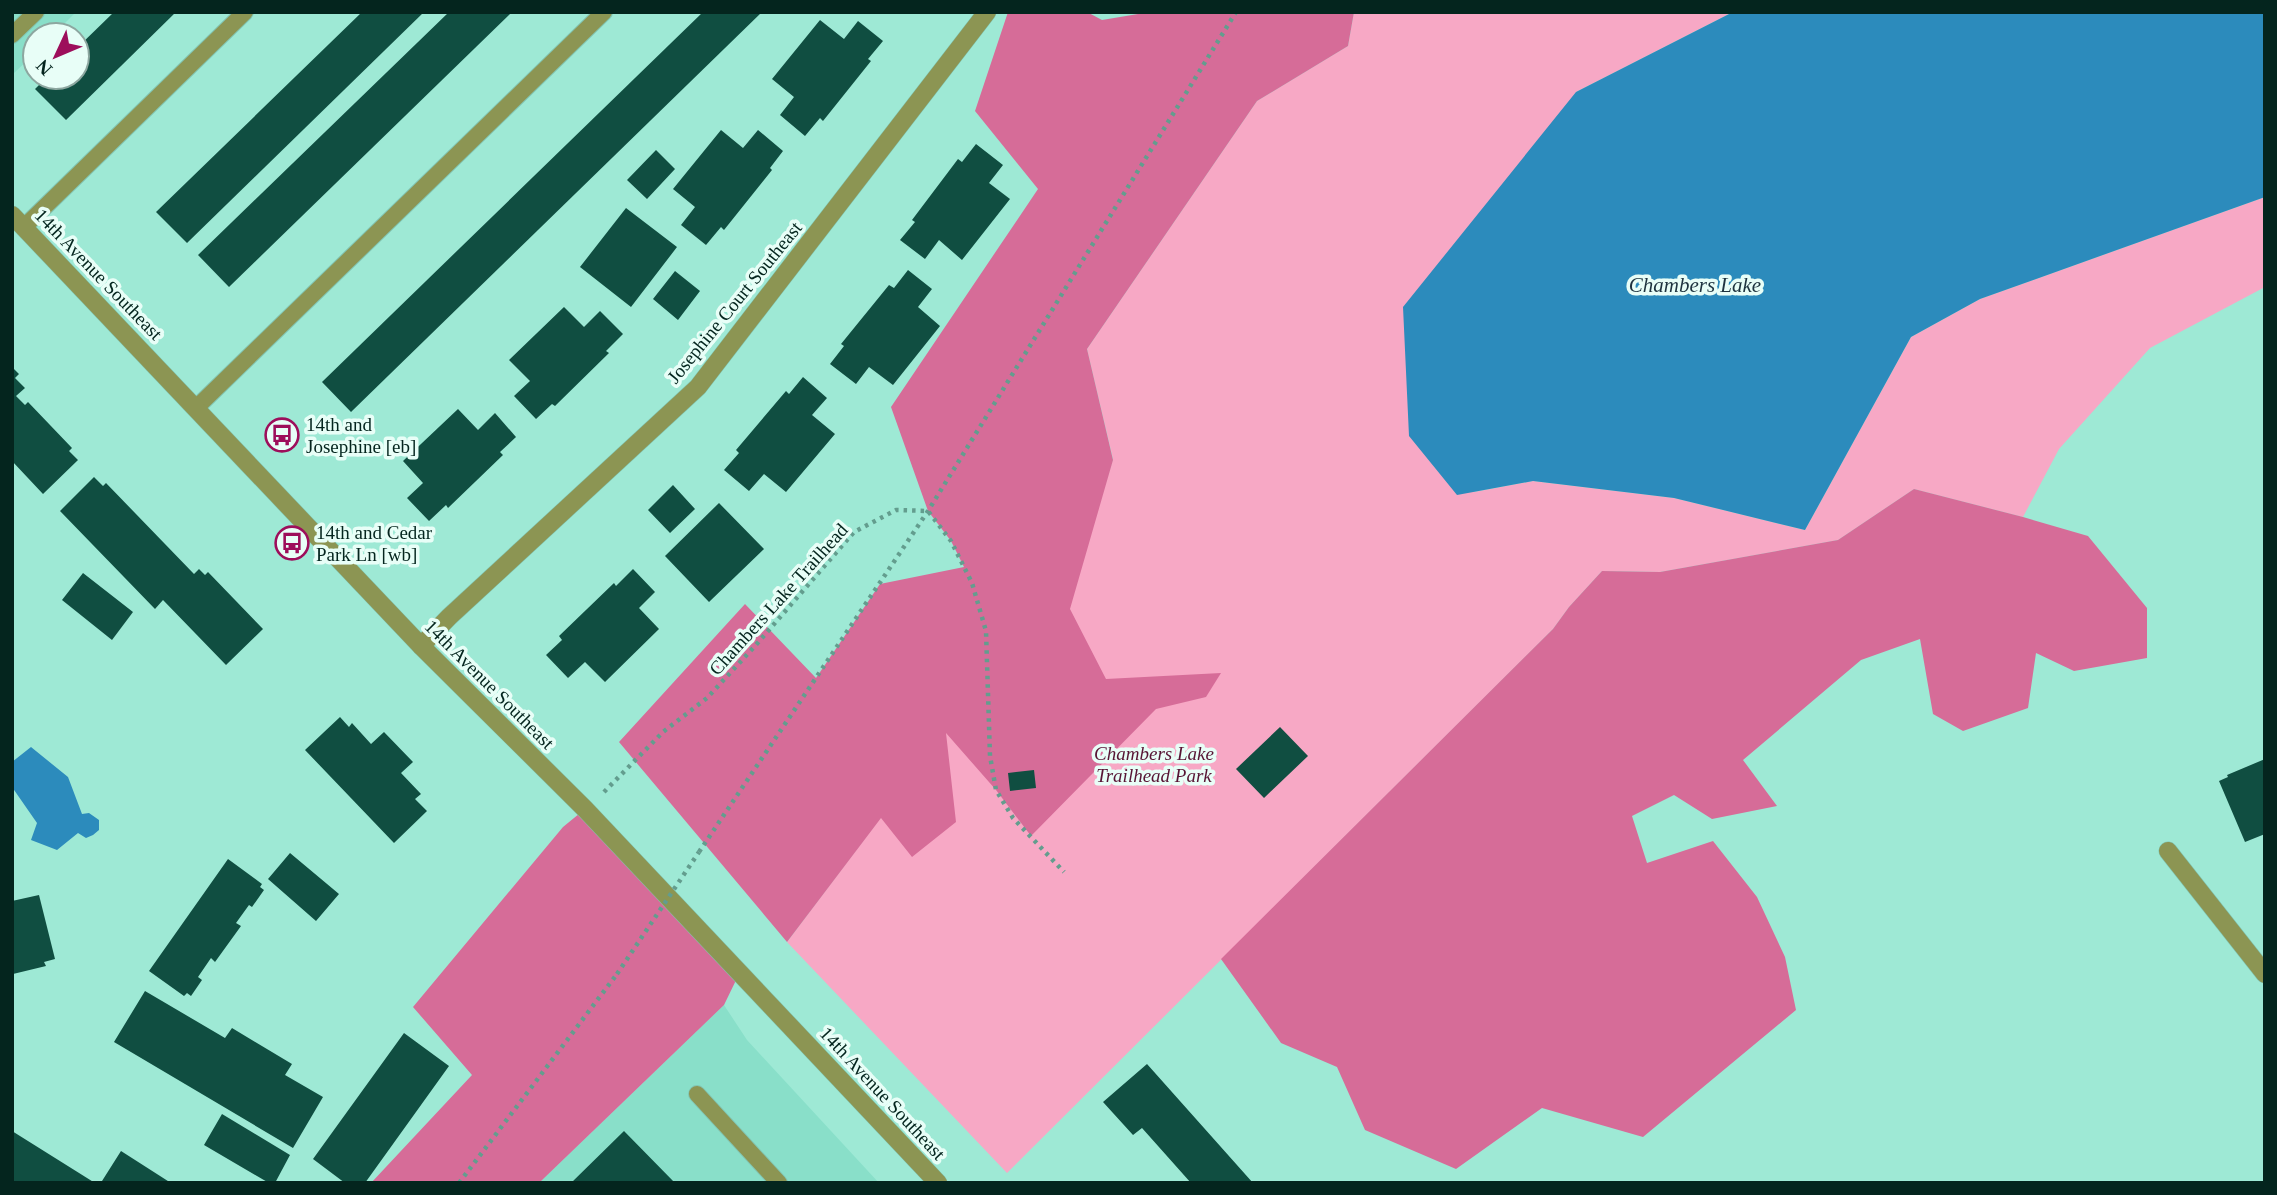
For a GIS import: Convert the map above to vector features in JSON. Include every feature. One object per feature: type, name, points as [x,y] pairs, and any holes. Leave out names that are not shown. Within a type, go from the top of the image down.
[{"type":"street","name":"Josephine Court Southeast","points":[[421,646],[698,387],[987,12]]},
{"type":"street","name":"14th Avenue Southeast","points":[[18,221],[421,646],[585,809],[938,1183]]},
{"type":"street","points":[[2168,851],[2265,974]]},
{"type":"lane","points":[[12,35],[36,12]]},
{"type":"lane","points":[[18,221],[245,12]]},
{"type":"lane","points":[[197,407],[604,12]]},
{"type":"lane","points":[[698,1094],[779,1183]]},
{"type":"path","points":[[459,1183],[617,974],[928,511],[1236,12]]},
{"type":"path","name":"Chambers Lake Trailhead","points":[[585,809],[663,732],[707,698],[854,532],[896,510],[928,511]]},
{"type":"path","points":[[928,511],[951,541],[972,583],[986,631],[990,756],[996,790],[1013,818],[1064,872]]},
{"type":"shaded area","points":[[12,12],[76,12],[67,21],[21,21],[21,66],[12,75]]},
{"type":"shaded area","points":[[1008,12],[1087,12],[1102,20],[1150,12],[1354,12],[1348,46],[1257,101],[1087,349],[1113,460],[1070,609],[1106,679],[1221,673],[1206,697],[1156,709],[1031,836],[996,790],[946,733],[956,822],[912,857],[881,818],[787,942],[619,742],[745,604],[816,678],[880,584],[964,567],[951,541],[928,511],[891,407],[1038,189],[975,111]]},
{"type":"shaded area","points":[[1914,489],[2088,536],[2147,608],[2147,658],[2074,671],[2036,653],[2028,708],[1963,731],[1933,714],[1920,639],[1861,660],[1743,760],[1777,806],[1712,819],[1674,795],[1632,816],[1647,863],[1713,841],[1757,897],[1785,957],[1796,1010],[1643,1137],[1542,1108],[1456,1169],[1365,1130],[1337,1067],[1281,1043],[1221,959],[1553,629],[1602,571],[1660,572],[1838,540]]},
{"type":"shaded area","points":[[585,809],[740,972],[724,1005],[539,1183],[371,1183],[472,1075],[413,1007],[563,827]]},
{"type":"shaded area","points":[[724,1005],[747,1040],[879,1183],[539,1183]]},
{"type":"green space","name":"Chambers Lake Trailhead Park","points":[[1354,12],[1733,12],[1576,92],[1474,492],[1533,481],[1674,498],[1805,530],[1911,337],[1980,299],[2265,197],[2265,287],[2150,348],[2059,449],[2023,517],[1914,489],[1838,540],[1660,572],[1602,571],[1553,629],[1007,1173],[787,942],[1088,542],[1113,459],[1087,349],[1257,101],[1348,46]]},
{"type":"water","name":"Chambers Lake","points":[[1733,12],[2265,12],[2265,197],[1980,299],[1911,337],[1805,530],[1674,498],[1533,481],[1457,495],[1409,436],[1403,307],[1576,92]]},
{"type":"water","points":[[31,747],[68,777],[82,814],[89,813],[99,820],[99,830],[93,835],[86,838],[78,833],[57,850],[31,840],[37,823],[12,787],[12,762]]},
{"type":"building","points":[[114,12],[176,12],[66,120],[37,91],[91,91],[91,34]]},
{"type":"building","points":[[362,12],[424,12],[187,243],[156,212]]},
{"type":"building","points":[[449,12],[512,12],[229,287],[198,255]]},
{"type":"building","points":[[703,12],[762,12],[351,412],[322,382]]},
{"type":"building","points":[[820,20],[844,39],[858,21],[883,41],[868,59],[871,61],[823,121],[820,118],[805,136],[780,115],[794,97],[772,79]]},
{"type":"building","points":[[721,130],[743,148],[758,130],[783,151],[770,168],[772,170],[724,230],[721,227],[706,245],[681,225],[695,207],[673,189]]},
{"type":"building","points":[[976,144],[1003,165],[989,183],[1010,199],[962,260],[939,240],[925,259],[900,240],[958,159],[962,162]]},
{"type":"building","points":[[656,150],[675,169],[647,199],[627,180]]},
{"type":"building","points":[[626,208],[677,247],[631,307],[580,267]]},
{"type":"building","points":[[908,270],[932,289],[918,307],[940,326],[893,385],[869,367],[856,384],[830,364],[844,346],[841,344],[889,285],[894,288]]},
{"type":"building","points":[[675,271],[700,291],[678,320],[653,299]]},
{"type":"building","points":[[564,307],[584,327],[600,311],[623,334],[606,351],[609,353],[555,406],[552,404],[536,419],[514,396],[530,381],[509,360]]},
{"type":"building","points":[[12,367],[19,374],[15,378],[25,388],[16,396],[25,405],[28,402],[72,448],[69,451],[78,460],[43,494],[12,461]]},
{"type":"building","points":[[803,377],[827,398],[812,415],[835,434],[786,492],[764,474],[749,491],[724,470],[739,453],[736,450],[786,391],[789,394]]},
{"type":"building","points":[[458,409],[478,430],[495,413],[516,437],[500,452],[503,455],[448,508],[446,505],[429,521],[407,498],[423,483],[403,461]]},
{"type":"building","points":[[94,477],[103,486],[106,483],[194,574],[199,569],[205,575],[208,572],[263,629],[226,665],[163,600],[155,609],[60,511]]},
{"type":"building","points":[[673,485],[695,509],[670,533],[648,510]]},
{"type":"building","points":[[719,503],[764,549],[709,602],[665,556]]},
{"type":"building","points":[[633,569],[655,592],[639,608],[659,629],[605,682],[585,662],[568,678],[546,655],[562,640],[559,636],[614,583],[616,586]]},
{"type":"building","points":[[83,573],[133,612],[112,640],[62,600]]},
{"type":"building","points":[[340,717],[349,727],[352,723],[371,744],[384,732],[413,762],[401,773],[421,794],[415,799],[427,811],[394,843],[305,750]]},
{"type":"building","points":[[1280,727],[1308,756],[1264,798],[1236,769]]},
{"type":"building","points":[[2265,759],[2265,834],[2245,842],[2219,781]]},
{"type":"building","points":[[1034,770],[1036,788],[1010,791],[1008,773]]},
{"type":"building","points":[[290,853],[339,894],[316,921],[268,879]]},
{"type":"building","points":[[228,859],[262,884],[260,887],[264,890],[236,923],[241,926],[215,962],[211,958],[198,977],[202,980],[191,996],[187,993],[184,996],[149,971]]},
{"type":"building","points":[[39,895],[55,959],[44,962],[46,966],[13,974],[12,901]]},
{"type":"building","points":[[145,991],[225,1038],[232,1028],[292,1064],[285,1075],[323,1097],[293,1148],[114,1042]]},
{"type":"building","points":[[404,1033],[449,1066],[365,1183],[345,1183],[313,1159]]},
{"type":"building","points":[[1147,1064],[1253,1183],[1191,1183],[1142,1128],[1133,1135],[1103,1102]]},
{"type":"building","points":[[222,1114],[290,1155],[275,1183],[269,1183],[204,1145]]},
{"type":"building","points":[[12,1131],[95,1183],[12,1183]]},
{"type":"building","points":[[624,1131],[675,1183],[571,1183]]},
{"type":"building","points":[[121,1151],[171,1183],[102,1181]]},
{"type":"place","name":"14th and Josephine [eb]","points":[[282,435]]},
{"type":"place","name":"14th and Cedar Park Ln [wb]","points":[[292,543]]}]
